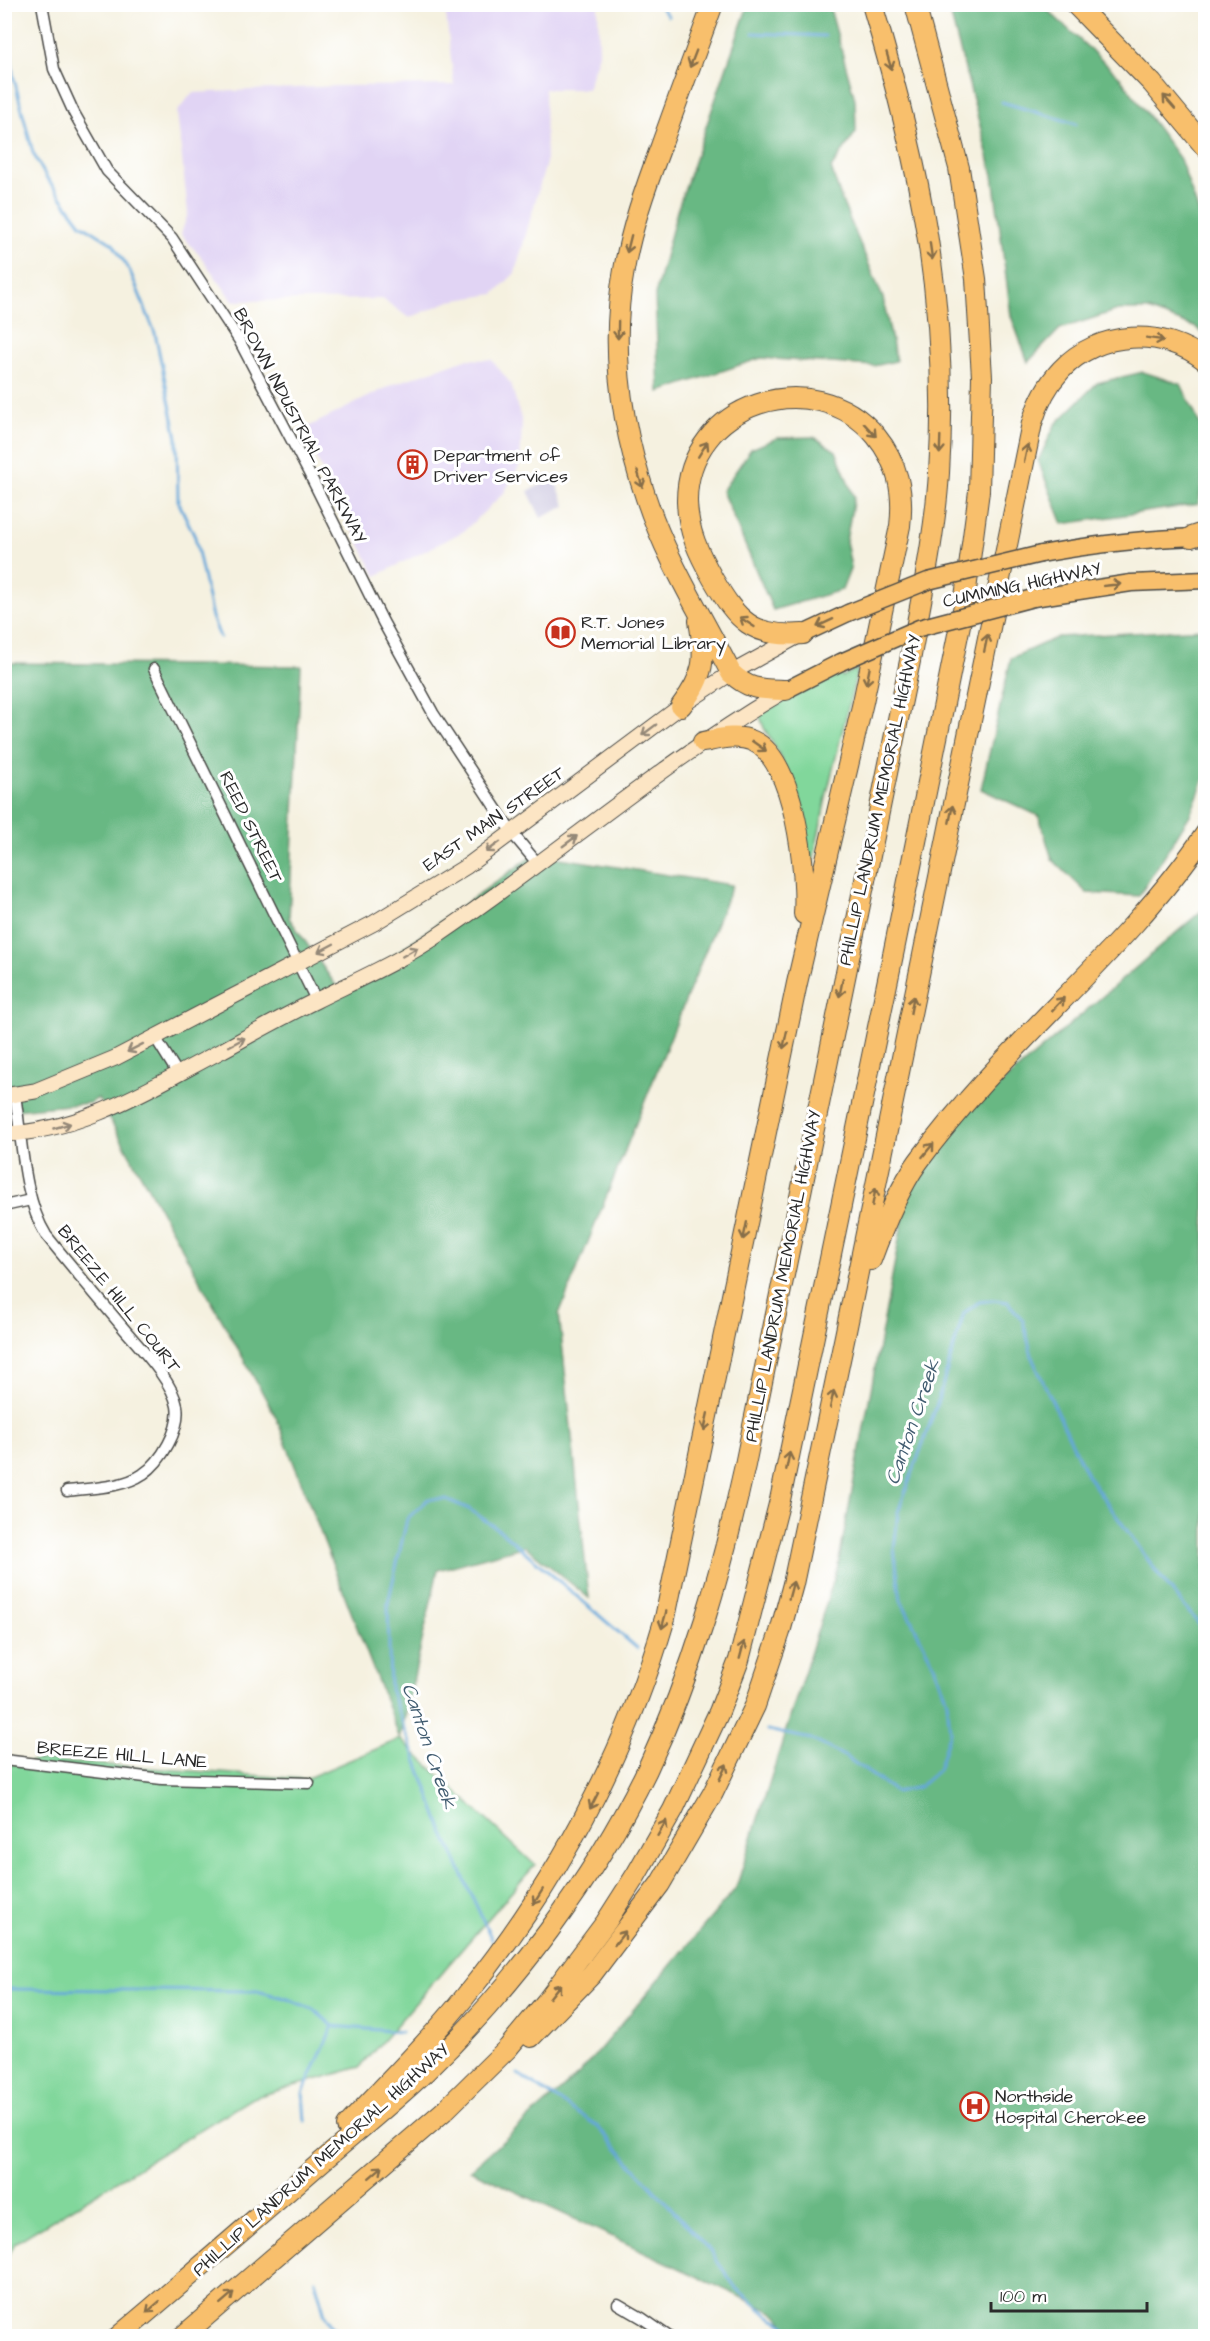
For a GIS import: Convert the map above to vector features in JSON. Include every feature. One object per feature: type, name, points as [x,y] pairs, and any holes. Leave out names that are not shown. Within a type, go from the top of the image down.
[{"type":"highway","points":[[713,4],[634,225],[623,272],[618,329],[621,392],[634,460],[657,527],[731,673],[757,689],[786,690]]},
{"type":"highway","name":"PHILLIP LANDRUM MEMORIAL HIGHWAY","points":[[119,2337],[394,2100],[457,2039],[512,1978],[566,1905],[620,1819],[659,1743],[702,1634],[745,1465],[910,661],[930,549],[939,474],[940,355],[936,292],[929,237],[900,104],[872,4]]},
{"type":"highway","points":[[444,2111],[508,2048],[577,1963],[636,1875],[673,1810],[715,1721],[739,1659],[780,1500],[964,605],[979,492],[982,377],[973,257],[959,168],[915,4]]},
{"type":"highway","points":[[1075,4],[1152,83],[1206,148]]},
{"type":"highway","points":[[183,2337],[537,2032],[592,1974],[660,1884],[713,1793],[755,1706],[780,1632],[793,1584],[1032,423],[1038,405],[1048,387],[1073,359],[1089,349],[1118,339],[1150,338],[1167,341],[1183,346],[1206,360]]},
{"type":"highway","points":[[278,2201],[435,2032],[497,1957],[528,1914],[569,1847],[618,1751],[645,1682],[665,1618],[796,983],[863,702],[899,532],[902,497],[896,469],[881,443],[862,422],[832,404],[801,397],[765,401],[750,407],[720,427],[699,454],[690,480],[687,503],[693,539],[702,559],[733,611],[747,623],[769,633],[803,634]]},
{"type":"highway","points":[[681,706],[692,692],[702,668],[703,647],[696,604]]},
{"type":"highway","points":[[703,742],[733,738],[751,740],[766,750],[772,758],[784,784],[798,833],[804,876],[804,918],[796,983]]},
{"type":"highway","points":[[845,1336],[881,1231],[917,1163],[976,1090],[1162,893],[1206,833]]},
{"type":"main road","name":"CUMMING HIGHWAY","points":[[928,581],[1041,554],[1106,544],[1201,536]]},
{"type":"main road","name":"CUMMING HIGHWAY","points":[[786,690],[841,662],[919,628],[1033,598],[1102,586],[1206,580]]},
{"type":"main road","name":"EAST MAIN STREET","points":[[10,1095],[35,1091],[115,1058],[374,922],[458,872],[681,706],[731,673],[803,634],[928,581]]},
{"type":"main road","points":[[4,1134],[52,1129],[74,1123],[140,1096],[316,1000],[360,980],[438,935],[703,742],[786,690]]},
{"type":"street","name":"BROWN INDUSTRIAL PARKWAY","points":[[42,4],[54,69],[74,113],[108,171],[172,238],[239,340],[311,477],[383,622],[433,713],[512,833],[538,864]]},
{"type":"street","name":"REED STREET","points":[[154,669],[316,1000]]},
{"type":"street","points":[[156,1037],[178,1074]]},
{"type":"street","name":"BREEZE HILL COURT","points":[[10,1095],[21,1132],[35,1218],[46,1235],[147,1356],[169,1387],[177,1407],[177,1420],[171,1437],[160,1457],[142,1475],[118,1484],[67,1491]]},
{"type":"street","points":[[4,1206],[31,1200]]},
{"type":"street","name":"BREEZE HILL LANE","points":[[4,1760],[162,1779],[309,1783]]},
{"type":"street","points":[[618,2304],[668,2337]]},
{"type":"shaded area","points":[[445,5],[598,5],[599,54],[587,89],[545,89],[546,163],[515,273],[494,294],[450,301],[409,318],[383,299],[233,301],[181,234],[188,213],[177,112],[192,93],[338,86],[454,85]]},
{"type":"shaded area","points":[[466,359],[492,360],[511,384],[522,422],[520,465],[504,493],[464,531],[376,576],[302,430],[394,384]]},
{"type":"shaded area","points":[[554,479],[566,506],[541,518],[528,491]]},
{"type":"green space","points":[[748,5],[829,5],[855,99],[856,132],[831,168],[842,201],[883,298],[896,361],[874,366],[761,358],[659,392],[655,295],[677,211]]},
{"type":"green space","points":[[948,5],[1042,5],[1120,77],[1180,159],[1205,230],[1205,335],[1197,328],[1148,310],[1118,310],[1060,329],[1028,362],[1011,316],[993,175]]},
{"type":"green space","points":[[1143,372],[1181,384],[1205,435],[1199,504],[1063,524],[1038,461],[1055,425],[1097,383]]},
{"type":"green space","points":[[814,437],[836,451],[854,497],[846,541],[851,567],[842,590],[773,610],[722,491],[751,449],[777,438]]},
{"type":"green space","points":[[1205,629],[1205,777],[1190,815],[1139,896],[1087,893],[1052,859],[1039,816],[981,789],[1011,658],[1058,637]]},
{"type":"green space","points":[[4,663],[301,666],[289,918],[341,993],[535,854],[732,885],[559,1314],[589,1598],[525,1546],[438,1570],[400,1739],[276,1417],[98,1098],[90,1103],[5,1111]]},
{"type":"green space","points":[[858,668],[827,793],[811,871],[781,757],[764,728],[759,714],[841,671],[842,677]]},
{"type":"green space","points":[[1205,908],[1205,2336],[794,2336],[777,2314],[470,2170],[579,2074],[736,1888],[838,1566],[914,1159]]},
{"type":"green space","points":[[400,1739],[535,1865],[360,2067],[252,2098],[15,2243],[5,2263],[5,1766],[37,1760],[305,1779]]},
{"type":"waterway","points":[[5,4],[13,75],[33,153],[46,177],[81,224],[113,244],[130,271],[155,333],[177,438],[178,501],[195,537],[212,617],[220,637]]},
{"type":"waterway","points":[[658,4],[668,16]]},
{"type":"waterway","points":[[753,33],[825,36]]},
{"type":"waterway","points":[[1002,102],[1076,124]]},
{"type":"waterway","name":"Canton Creek","points":[[767,1730],[811,1739],[846,1757],[896,1792],[919,1787],[938,1770],[950,1732],[947,1701],[934,1665],[901,1600],[894,1549],[898,1512],[935,1410],[964,1313],[979,1302],[994,1300],[1008,1302],[1023,1321],[1033,1360],[1087,1475],[1159,1575],[1206,1633]]},
{"type":"waterway","name":"Canton Creek","points":[[492,1940],[443,1832],[390,1689],[388,1603],[407,1519],[428,1499],[446,1499],[469,1509],[502,1532],[637,1648]]},
{"type":"waterway","name":"Canton Creek","points":[[4,1989],[257,1991],[285,1998],[313,2009],[333,2026],[401,2032]]},
{"type":"waterway","points":[[305,2121],[303,2093],[333,2026]]},
{"type":"waterway","points":[[518,2074],[596,2125],[710,2251],[736,2288],[768,2315],[805,2336]]},
{"type":"waterway","points":[[315,2280],[325,2315],[337,2336]]},
{"type":"place","name":"Department of Driver Services","points":[[413,465]]},
{"type":"place","name":"R.T. Jones Memorial Library","points":[[560,632]]},
{"type":"place","name":"Northside Hospital Cherokee","points":[[974,2106]]}]
